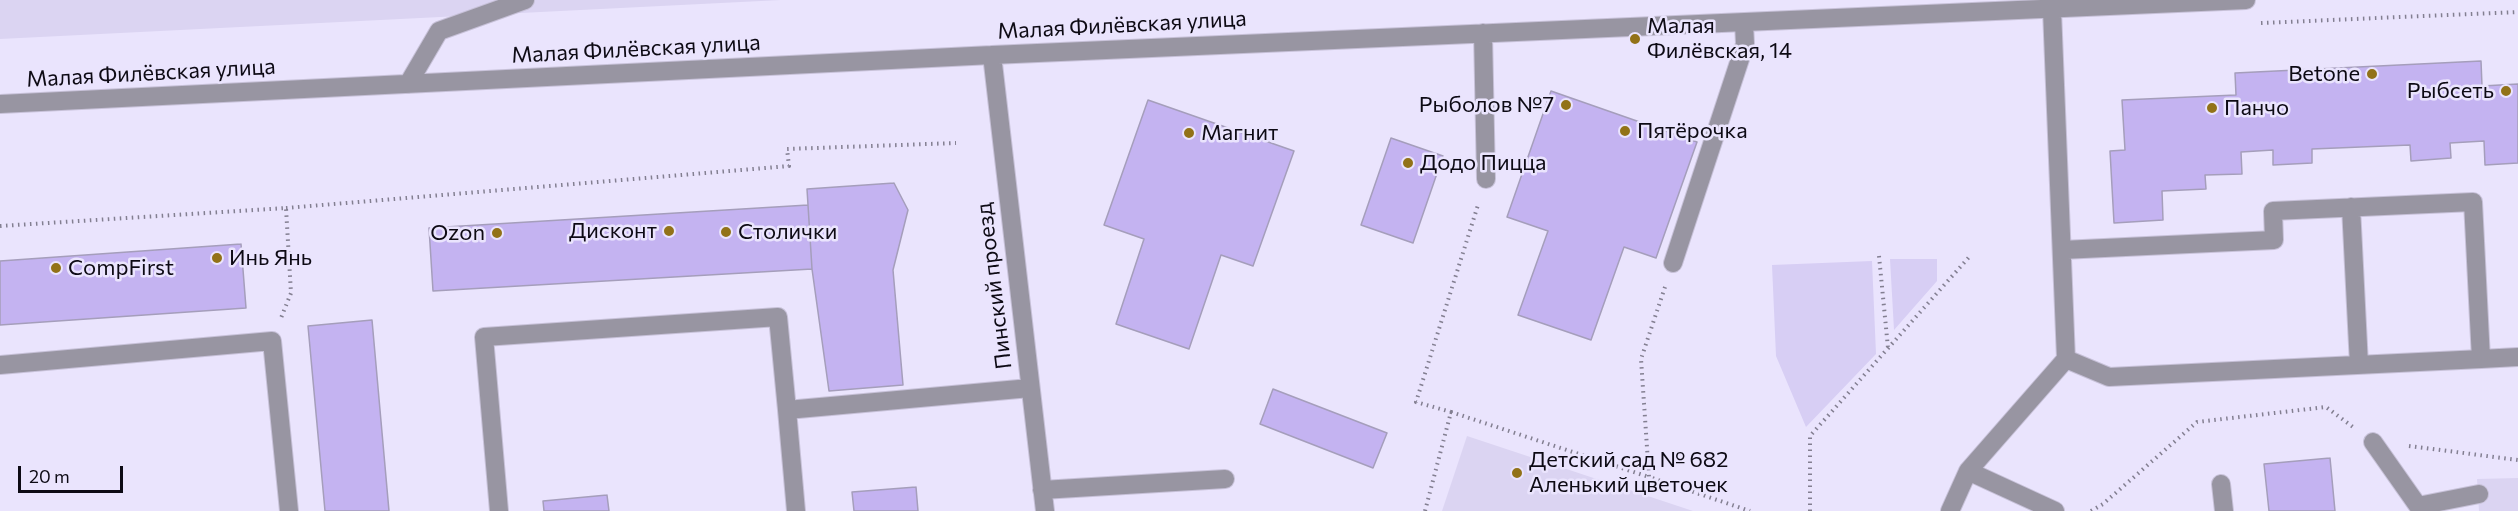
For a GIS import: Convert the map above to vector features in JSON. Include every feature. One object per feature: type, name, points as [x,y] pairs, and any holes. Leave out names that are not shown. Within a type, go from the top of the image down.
[{"type":"street","points":[[408,84],[439,30],[525,0]]},
{"type":"street","name":"Малая Филёвская улица","points":[[0,104],[992,55],[2246,0]]},
{"type":"street","points":[[1950,511],[1968,471],[2066,359],[2052,10]]},
{"type":"street","points":[[1673,264],[1745,44],[1744,23]]},
{"type":"street","points":[[1484,33],[1486,178]]},
{"type":"street","name":"Пинский проезд","points":[[992,55],[1045,511]]},
{"type":"street","points":[[2062,250],[2274,240],[2273,211],[2473,202],[2481,359]]},
{"type":"street","points":[[2351,207],[2359,365]]},
{"type":"street","points":[[499,511],[484,337],[778,317],[796,511]]},
{"type":"street","points":[[0,365],[272,341],[289,511]]},
{"type":"street","points":[[2066,359],[2109,377],[2518,357]]},
{"type":"street","points":[[787,410],[1030,388]]},
{"type":"street","points":[[2373,442],[2419,509],[2479,494]]},
{"type":"street","points":[[1968,471],[2055,511]]},
{"type":"street","points":[[1042,490],[1225,479]]},
{"type":"street","points":[[2221,484],[2224,511]]},
{"type":"path","points":[[0,226],[286,208],[789,166],[787,149],[956,143]]},
{"type":"path","points":[[1486,178],[1416,402],[1750,511]]},
{"type":"path","points":[[272,341],[291,292],[286,208]]},
{"type":"path","points":[[1879,256],[1888,349]]},
{"type":"path","points":[[1810,511],[1810,436],[1970,256]]},
{"type":"path","points":[[1649,477],[1641,359],[1673,264]]},
{"type":"path","points":[[2091,511],[2103,504],[2197,422],[2326,407],[2373,442],[2518,460]]},
{"type":"path","points":[[1425,511],[1451,412]]},
{"type":"shaded area","points":[[0,0],[781,0],[0,39]]},
{"type":"shaded area","points":[[1890,259],[1937,259],[1937,281],[1894,330]]},
{"type":"shaded area","points":[[1872,261],[1876,354],[1806,427],[1776,356],[1772,265]]},
{"type":"shaded area","name":"Детский сад № 682 Аленький цветочек","points":[[1467,436],[1693,511],[1442,511]]},
{"type":"shaded area","points":[[2518,478],[2518,511],[2479,511],[2477,479]]},
{"type":"building","points":[[2481,61],[2482,86],[2518,84],[2518,163],[2485,165],[2484,141],[2450,143],[2451,158],[2411,161],[2410,145],[2312,149],[2312,163],[2273,165],[2273,150],[2241,152],[2242,174],[2205,175],[2206,189],[2162,191],[2163,220],[2114,223],[2110,151],[2125,150],[2122,100],[2236,95],[2235,73]]},
{"type":"building","points":[[1551,91],[1697,142],[1656,258],[1624,247],[1591,340],[1518,315],[1548,231],[1507,217]]},
{"type":"building","points":[[1148,100],[1294,151],[1253,266],[1221,255],[1189,349],[1116,324],[1144,239],[1104,225]]},
{"type":"building","points":[[1391,138],[1443,156],[1413,243],[1361,225]]},
{"type":"building","points":[[894,183],[908,210],[893,270],[903,385],[829,391],[812,269],[807,189]]},
{"type":"building","points":[[808,205],[812,269],[433,291],[429,228]]},
{"type":"building","points":[[241,244],[246,308],[0,325],[0,261]]},
{"type":"building","points":[[372,320],[389,511],[325,511],[308,326]]},
{"type":"building","points":[[1273,389],[1387,433],[1373,468],[1260,424]]},
{"type":"building","points":[[2330,458],[2335,511],[2269,511],[2264,464]]},
{"type":"building","points":[[916,487],[918,511],[854,511],[852,492]]},
{"type":"building","points":[[607,495],[609,511],[544,511],[543,501]]},
{"type":"place","name":"Малая Филёвская, 14","points":[[1635,39]]},
{"type":"place","name":"Betone","points":[[2372,74]]},
{"type":"place","name":"Рыбсеть","points":[[2506,91]]},
{"type":"place","name":"Рыболов №7","points":[[1566,105]]},
{"type":"place","name":"Панчо","points":[[2212,108]]},
{"type":"place","name":"Пятёрочка","points":[[1625,131]]},
{"type":"place","name":"Магнит","points":[[1189,133]]},
{"type":"place","name":"Додо Пицца","points":[[1408,163]]},
{"type":"place","name":"Дисконт","points":[[669,231]]},
{"type":"place","name":"Столички","points":[[726,232]]},
{"type":"place","name":"Ozon","points":[[497,233]]},
{"type":"place","name":"Инь Янь","points":[[217,258]]},
{"type":"place","name":"CompFirst","points":[[56,268]]},
{"type":"place","name":"Детский сад № 682 Аленький цветочек","points":[[1517,473]]}]
